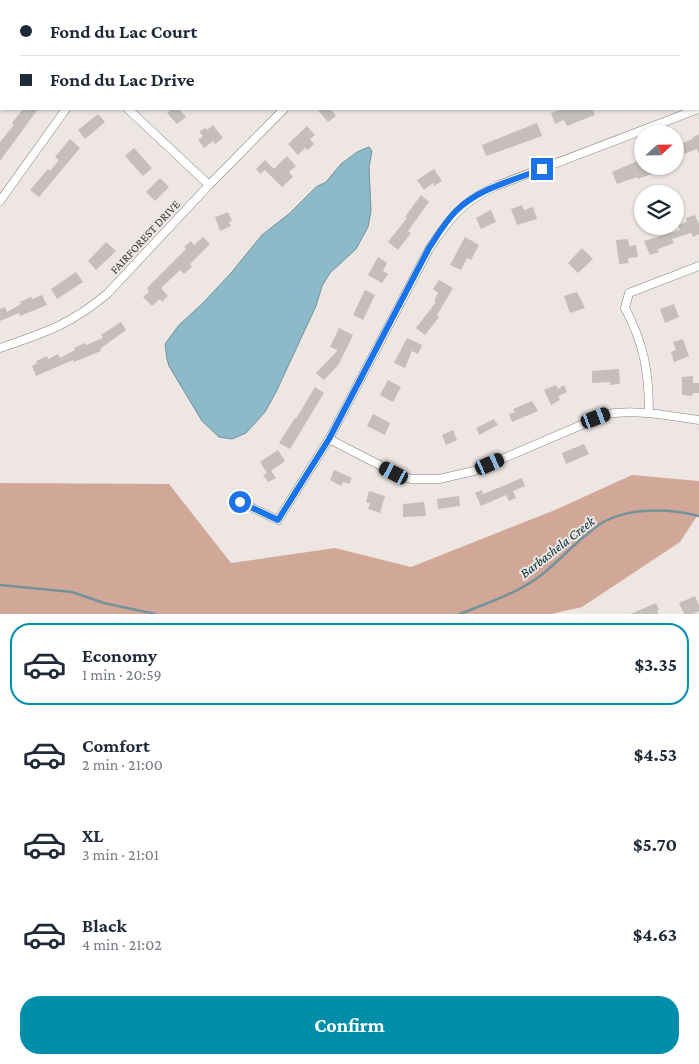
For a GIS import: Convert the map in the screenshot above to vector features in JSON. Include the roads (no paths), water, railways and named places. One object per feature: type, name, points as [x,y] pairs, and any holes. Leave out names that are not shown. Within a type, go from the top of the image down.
[{"type":"street","points":[[0,201],[65,110]]},
{"type":"street","points":[[129,110],[209,185]]},
{"type":"street","name":"FAIRFOREST DRIVE","points":[[0,348],[59,326],[90,308],[108,293],[209,185],[283,110]]},
{"type":"street","points":[[240,502],[278,520],[329,439],[429,248],[456,212],[475,197],[496,186],[696,110]]},
{"type":"street","points":[[649,413],[646,365],[636,329],[625,308],[629,293],[699,266]]},
{"type":"street","points":[[329,439],[394,473],[411,479],[439,479],[474,472],[606,414],[618,412],[649,413],[699,420]]},
{"type":"water","points":[[369,147],[372,151],[369,167],[371,211],[368,227],[356,249],[330,273],[322,286],[316,306],[265,412],[246,433],[232,439],[219,437],[202,421],[169,366],[165,344],[179,325],[231,273],[262,235],[290,213],[316,187],[326,182],[341,164],[357,152]]},
{"type":"waterway","name":"Barbashela Creek","points":[[460,614],[501,598],[531,582],[547,571],[579,541],[603,522],[629,513],[644,511],[672,511],[699,516]]},
{"type":"waterway","name":"Barbashela Creek","points":[[0,585],[72,592],[104,603],[155,614]]}]
